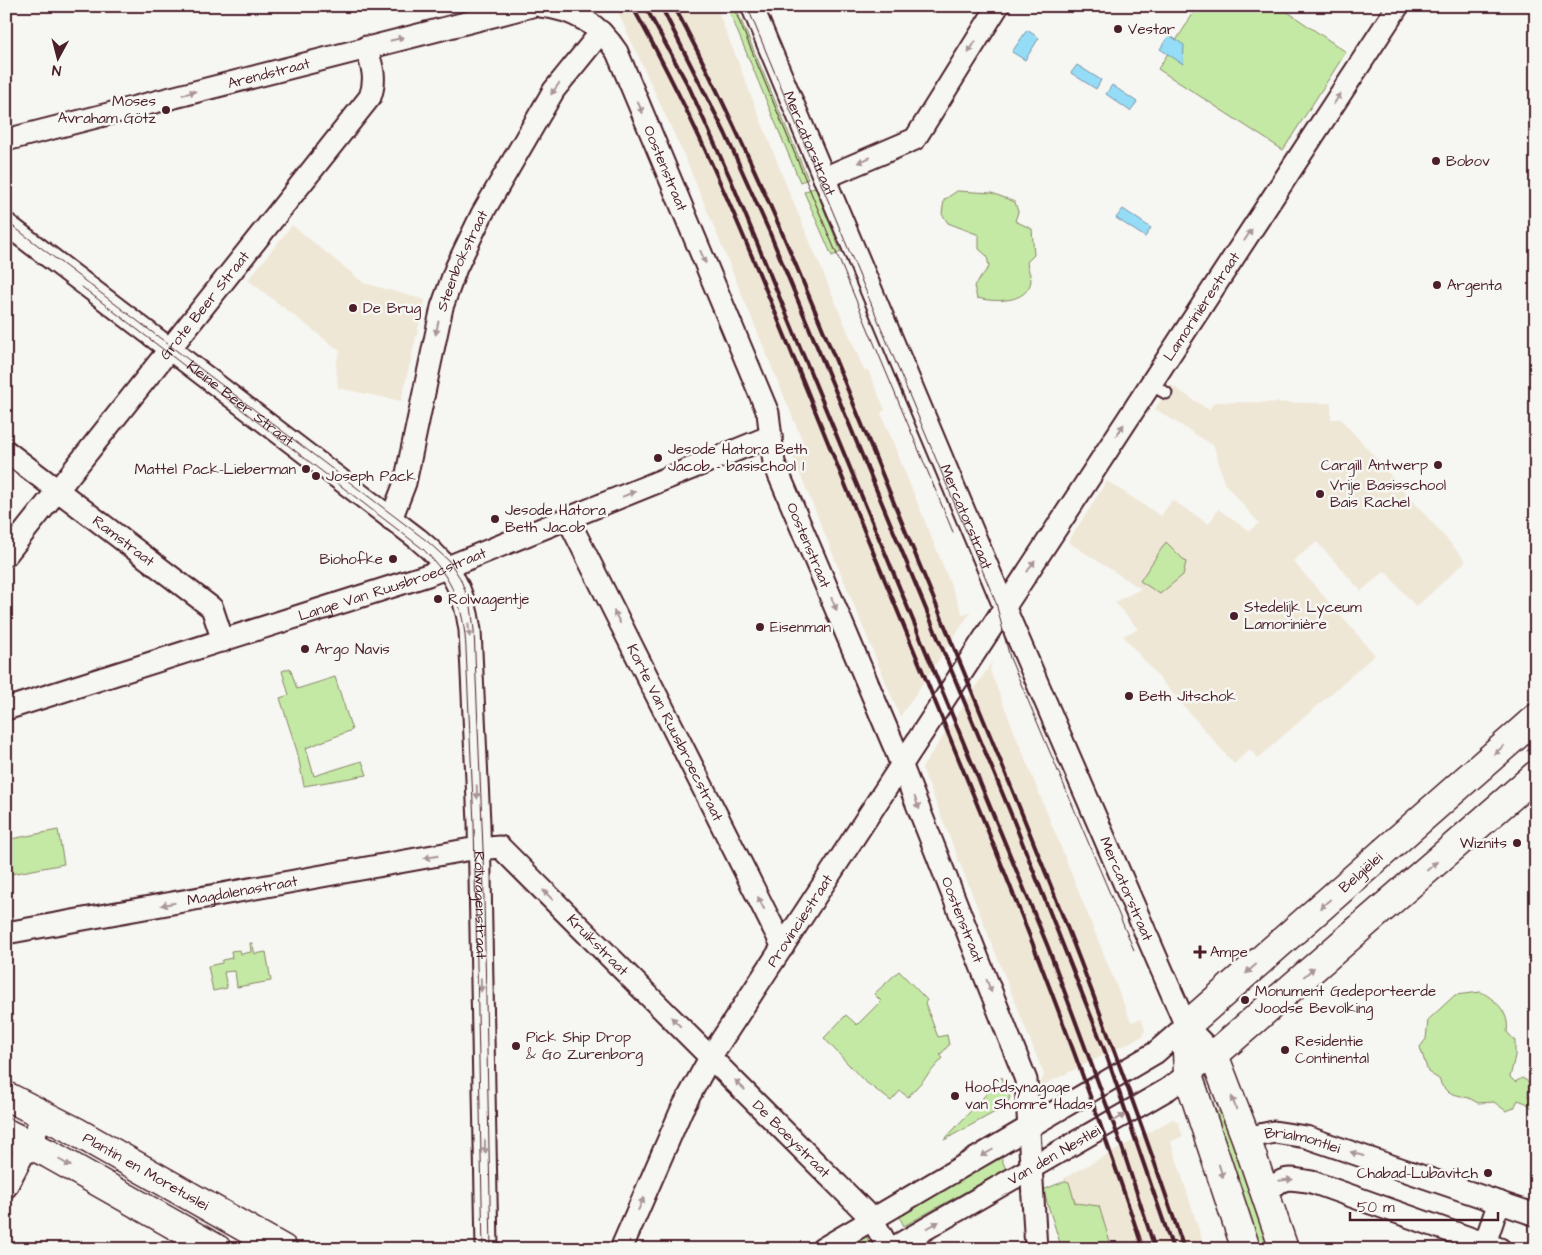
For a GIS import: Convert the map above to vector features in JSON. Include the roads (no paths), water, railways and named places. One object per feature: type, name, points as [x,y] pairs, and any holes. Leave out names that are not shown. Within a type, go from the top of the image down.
[{"type":"street","name":"Arendstraat","points":[[6,140],[532,6]]},
{"type":"street","name":"Oostenstraat","points":[[540,6],[566,10],[583,17],[601,32],[613,46],[622,62],[768,413],[774,463],[902,764],[1026,1080],[1036,1249]]},
{"type":"street","name":"Mercatorstraat","points":[[752,6],[1004,606],[1186,1026],[1214,1055],[1246,1138],[1284,1249]]},
{"type":"street","points":[[824,178],[915,138],[998,6]]},
{"type":"street","name":"Lamorinièrestraat","points":[[1004,606],[1158,389],[1398,6]]},
{"type":"street","name":"Steenbokstraat","points":[[391,519],[404,489],[442,307],[456,268],[482,214],[554,90],[601,32]]},
{"type":"street","name":"Grote Beer Straat","points":[[6,555],[370,97],[375,84],[375,73],[366,47]]},
{"type":"street","name":"Kleine Beer Straat","points":[[6,224],[423,543],[448,567]]},
{"type":"street","name":"Lange Van Ruusbroecstraat","points":[[6,710],[448,567],[771,436]]},
{"type":"street","name":"Ramstraat","points":[[6,451],[212,608],[223,641]]},
{"type":"street","name":"Korte Van Ruusbroecstraat","points":[[568,519],[783,947]]},
{"type":"street","name":"Rolwagenstraat","points":[[448,567],[463,598],[470,630],[479,849],[487,1249]]},
{"type":"street","name":"Provinciestraat","points":[[621,1249],[682,1109],[711,1056],[1004,606]]},
{"type":"street","name":"Belgiëlei","points":[[1186,1026],[1536,718]]},
{"type":"street","points":[[1214,1055],[1536,775]]},
{"type":"street","name":"Kruikstraat","points":[[479,849],[500,847],[711,1056]]},
{"type":"street","name":"Magdalenastraat","points":[[6,934],[479,849]]},
{"type":"street","name":"Mercatorstraat","points":[[1186,1026],[1188,1075],[1246,1249]]},
{"type":"street","points":[[822,1249],[1155,1053],[1186,1026]]},
{"type":"street","name":"Van den Nestlei","points":[[872,1219],[890,1249],[1032,1178],[1188,1075],[1214,1055]]},
{"type":"street","name":"De Boeystraat","points":[[711,1056],[872,1219]]},
{"type":"street","name":"Plantin en Moretuslei","points":[[6,1096],[44,1115],[283,1249]]},
{"type":"street","points":[[6,1187],[17,1138],[44,1115]]},
{"type":"street","name":"Brialmontlei","points":[[1246,1138],[1274,1132],[1306,1137],[1536,1215]]},
{"type":"street","name":"Plantin en Moretuslei","points":[[17,1138],[206,1246]]},
{"type":"street","points":[[1265,1195],[1278,1180],[1289,1178],[1312,1182],[1492,1246],[1499,1202]]},
{"type":"water","points":[[1027,30],[1039,38],[1025,60],[1012,52]]},
{"type":"water","points":[[1169,35],[1184,45],[1183,64],[1160,49]]},
{"type":"water","points":[[1077,65],[1101,80],[1096,89],[1071,73]]},
{"type":"water","points":[[1112,85],[1137,102],[1130,111],[1106,94]]},
{"type":"water","points":[[1123,209],[1151,228],[1145,237],[1116,218]]},
{"type":"tram line","points":[[733,6],[953,532]]},
{"type":"tram line","points":[[747,6],[996,603],[1010,658],[1134,950]]},
{"type":"tram line","points":[[6,221],[427,541],[449,561],[460,578],[471,606],[474,630],[483,849],[491,1249]]},
{"type":"tram line","points":[[82,287],[423,549],[442,571],[455,594],[465,634],[474,824],[483,1249]]},
{"type":"tram line","points":[[1527,751],[1536,743]]},
{"type":"railway","points":[[632,6],[665,66],[723,190],[931,690],[1042,968],[1111,1155],[1143,1249]]},
{"type":"railway","points":[[645,6],[690,89],[731,180],[1048,947],[1122,1147],[1155,1249]]},
{"type":"railway","points":[[661,6],[725,133],[769,231],[1011,814],[1106,1054],[1173,1249]]},
{"type":"railway","points":[[674,6],[767,197],[978,705],[1120,1065],[1184,1249]]},
{"type":"place","name":"Vestar","points":[[1118,29]]},
{"type":"place","name":"Moses Avraham Götz","points":[[166,110]]},
{"type":"place","name":"Bobov","points":[[1436,161]]},
{"type":"place","name":"Argenta","points":[[1437,285]]},
{"type":"place","name":"De Brug","points":[[353,308]]},
{"type":"place","name":"Jesode Hatora Beth Jacob - basischool 1","points":[[658,458]]},
{"type":"place","name":"Cargill Antwerp","points":[[1438,465]]},
{"type":"place","name":"Mattel Pack-Lieberman","points":[[306,469]]},
{"type":"place","name":"Joseph Pack","points":[[316,476]]},
{"type":"place","name":"Vrije Basisschool Bais Rachel","points":[[1320,494]]},
{"type":"place","name":"Jesode Hatora Beth Jacob","points":[[495,519]]},
{"type":"place","name":"Biohofke","points":[[393,559]]},
{"type":"place","name":"Rolwagentje","points":[[438,599]]},
{"type":"place","name":"Stedelijk Lyceum Lamorinière","points":[[1234,616]]},
{"type":"place","name":"Eisenman","points":[[760,627]]},
{"type":"place","name":"Argo Navis","points":[[305,649]]},
{"type":"place","name":"Beth Jitschok","points":[[1129,696]]},
{"type":"place","name":"Wiznits","points":[[1517,843]]},
{"type":"place","name":"Ampe","points":[[1200,952]]},
{"type":"place","name":"Monument Gedeporteerde Joodse Bevolking","points":[[1245,1000]]},
{"type":"place","name":"Pick Ship Drop & Go Zurenborg","points":[[516,1046]]},
{"type":"place","name":"Residentie Continental","points":[[1285,1050]]},
{"type":"place","name":"Hoofdsynagoge van Shomre Hadas","points":[[955,1096]]},
{"type":"place","name":"Chabad-Lubavitch","points":[[1488,1173]]}]
